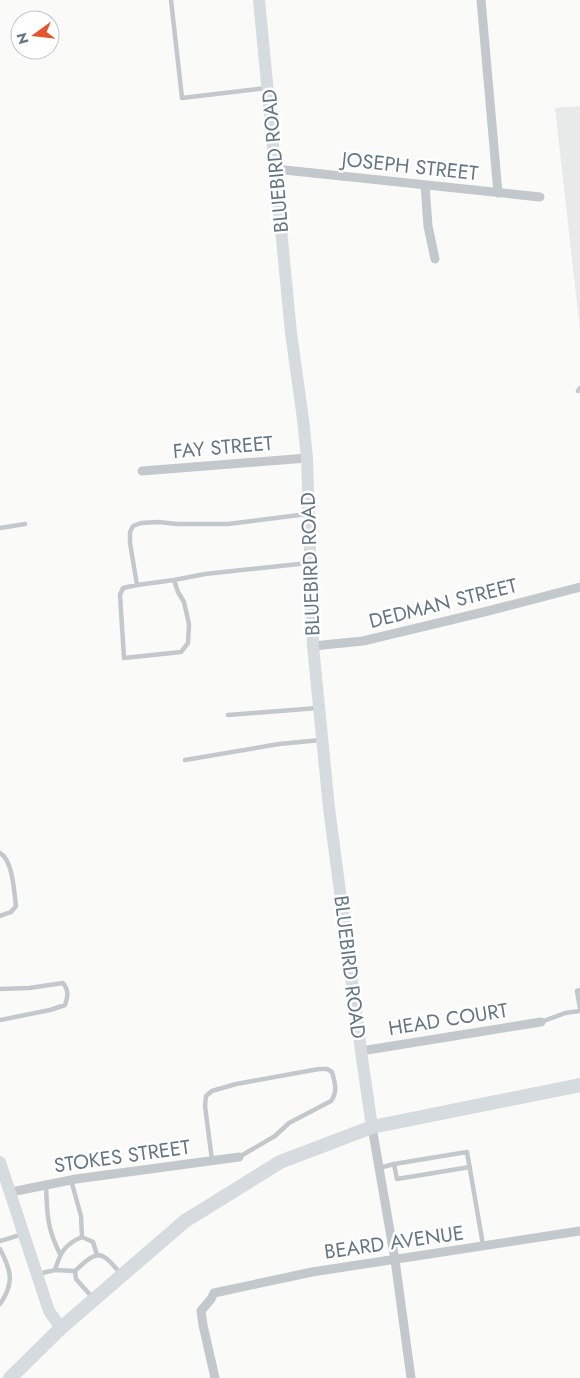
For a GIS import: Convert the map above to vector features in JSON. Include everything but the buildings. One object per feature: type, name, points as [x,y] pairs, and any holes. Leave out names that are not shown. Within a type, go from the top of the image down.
[{"type":"main road","points":[[10,1378],[61,1328],[185,1221],[280,1162],[372,1127],[580,1086]]},
{"type":"street","name":"BLUEBIRD ROAD","points":[[259,0],[291,332],[307,458],[313,646],[322,740],[329,808],[372,1127]]},
{"type":"street","points":[[481,0],[498,193]]},
{"type":"street","name":"JOSEPH STREET","points":[[275,169],[540,197]]},
{"type":"street","points":[[425,186],[428,226],[434,259]]},
{"type":"street","name":"FAY STREET","points":[[142,472],[307,458]]},
{"type":"street","name":"DEDMAN STREET","points":[[313,646],[363,641],[580,587]]},
{"type":"street","name":"HEAD COURT","points":[[361,1051],[541,1022]]},
{"type":"street","points":[[372,1127],[395,1260],[412,1378]]},
{"type":"street","name":"STOKES STREET","points":[[11,1192],[71,1180],[239,1157]]},
{"type":"street","points":[[0,1162],[49,1311],[61,1328]]},
{"type":"street","name":"BEARD AVENUE","points":[[215,1378],[201,1310],[214,1293],[312,1272],[580,1231]]},
{"type":"lane","points":[[171,0],[182,98],[268,88]]},
{"type":"lane","points":[[137,585],[130,543],[130,532],[133,526],[142,523],[158,522],[228,524],[309,514]]},
{"type":"lane","points":[[0,528],[25,524]]},
{"type":"lane","points":[[174,580],[184,602],[189,624],[188,643],[181,652],[124,658],[120,594],[124,588],[204,574],[310,563]]},
{"type":"lane","points":[[228,715],[319,708]]},
{"type":"lane","points":[[185,760],[279,744],[322,740]]},
{"type":"lane","points":[[0,853],[9,864],[16,906],[11,912],[0,916]]},
{"type":"lane","points":[[0,989],[29,988],[63,983],[67,989],[68,996],[65,1005],[0,1020]]},
{"type":"lane","points":[[541,1022],[565,1013],[580,1010],[576,991],[580,990]]},
{"type":"lane","points":[[212,1160],[205,1106],[206,1096],[212,1091],[236,1084],[319,1069],[332,1072],[336,1087],[335,1095],[331,1101],[290,1123],[276,1136],[239,1157]]},
{"type":"lane","points":[[379,1168],[467,1152],[483,1246]]},
{"type":"lane","points":[[394,1164],[397,1179],[470,1167]]},
{"type":"lane","points":[[71,1180],[81,1216],[82,1237]]},
{"type":"lane","points":[[46,1185],[49,1227],[60,1254]]},
{"type":"lane","points":[[0,1241],[24,1233]]},
{"type":"lane","points":[[55,1270],[60,1254],[72,1241],[82,1237],[93,1242],[97,1255]]},
{"type":"lane","points":[[0,1249],[7,1263],[11,1280],[6,1296],[0,1304]]},
{"type":"lane","points":[[37,1275],[55,1270],[75,1270],[88,1258],[97,1255],[106,1257],[122,1275]]},
{"type":"lane","points":[[75,1270],[76,1279],[94,1300]]},
{"type":"shaded area","points":[[580,106],[580,330],[555,108]]}]
